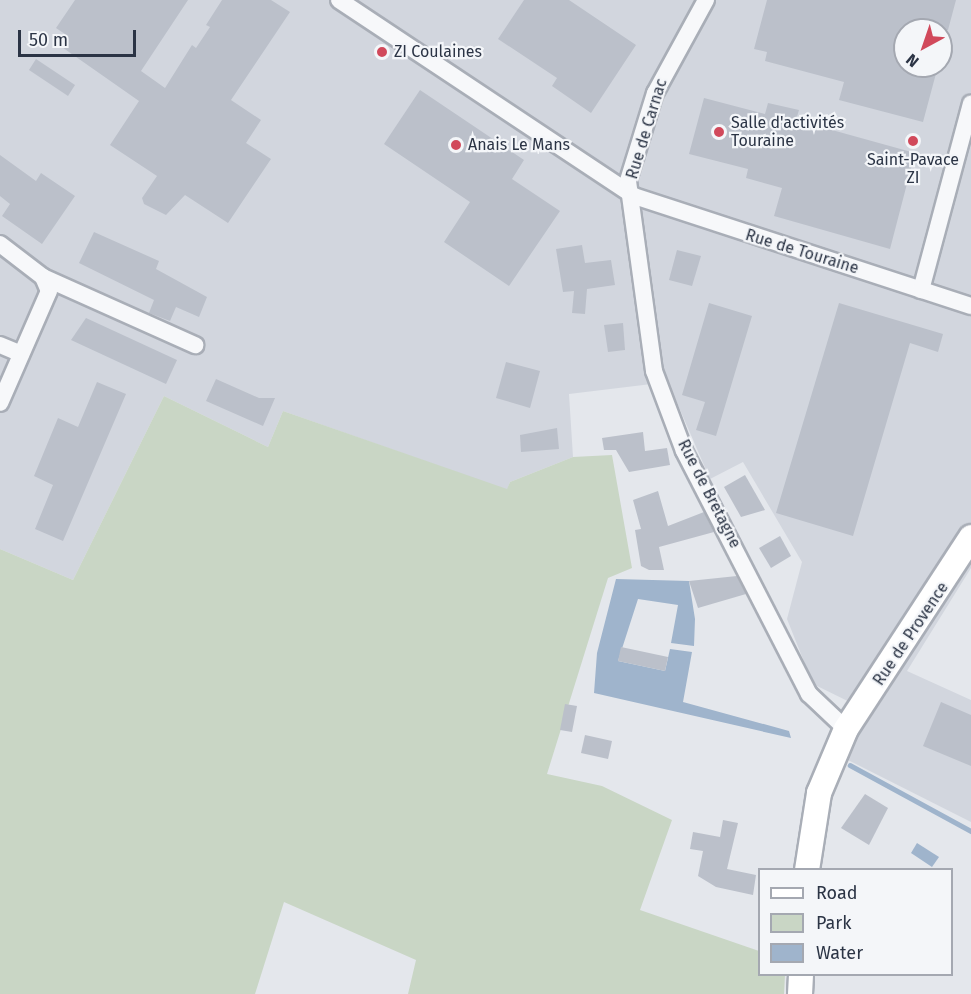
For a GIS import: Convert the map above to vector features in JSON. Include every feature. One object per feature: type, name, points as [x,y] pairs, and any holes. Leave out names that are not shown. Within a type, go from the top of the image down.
[{"type":"street","name":"Rue de Touraine","points":[[339,0],[633,196],[971,306]]},
{"type":"street","name":"Rue de Carnac","points":[[633,196],[628,181],[655,93],[706,0]]},
{"type":"street","points":[[921,290],[971,104]]},
{"type":"street","name":"Rue de Bretagne","points":[[633,196],[633,238],[654,371],[684,451],[809,694],[846,729]]},
{"type":"street","points":[[0,244],[43,277],[195,345]]},
{"type":"street","points":[[0,403],[49,291],[43,277]]},
{"type":"street","points":[[0,345],[21,354]]},
{"type":"street","name":"Rue de Provence","points":[[807,868],[819,793],[846,729],[971,537]]},
{"type":"street","points":[[800,994],[801,976]]},
{"type":"shaded area","points":[[0,0],[971,0],[971,568],[907,671],[971,700],[971,822],[848,760],[866,710],[813,684],[787,619],[802,562],[743,462],[710,479],[668,382],[569,394],[573,457],[510,482],[507,490],[283,411],[268,447],[164,396],[73,580],[0,549]]},
{"type":"green space","points":[[164,396],[268,447],[283,411],[507,489],[510,482],[573,457],[612,455],[632,568],[608,578],[547,774],[602,786],[672,820],[640,910],[758,951],[758,976],[785,976],[784,994],[408,994],[416,960],[284,902],[255,994],[0,994],[0,549],[73,580]]},
{"type":"water","points":[[616,579],[689,581],[695,619],[694,646],[671,643],[678,605],[638,599],[618,661],[665,671],[670,649],[692,652],[683,702],[789,731],[791,738],[594,693],[597,653]]},
{"type":"water","points":[[917,843],[939,857],[932,867],[911,853]]},
{"type":"building","points":[[75,0],[188,0],[141,71],[165,88],[192,45],[196,48],[210,27],[206,25],[222,0],[271,0],[290,12],[231,100],[261,120],[246,143],[271,159],[228,223],[185,195],[166,215],[144,204],[142,198],[157,176],[110,145],[139,101],[59,45],[65,34],[56,28]]},
{"type":"building","points":[[524,0],[569,0],[636,45],[591,113],[552,86],[557,78],[498,39]]},
{"type":"building","points":[[767,0],[956,0],[951,18],[893,18],[893,78],[935,78],[923,122],[839,100],[844,82],[765,61],[767,52],[754,49]]},
{"type":"building","points":[[36,59],[75,85],[68,96],[29,70]]},
{"type":"building","points":[[420,90],[524,160],[512,179],[560,211],[509,286],[444,242],[470,202],[384,144]]},
{"type":"building","points":[[704,98],[765,114],[768,103],[799,110],[796,120],[915,153],[890,249],[774,216],[782,188],[746,178],[748,169],[689,154]]},
{"type":"building","points":[[0,155],[36,181],[41,173],[75,196],[42,244],[2,216],[10,204],[0,196]]},
{"type":"building","points":[[94,232],[159,261],[156,269],[207,297],[199,317],[176,307],[170,321],[149,313],[154,300],[79,263]]},
{"type":"building","points":[[582,245],[585,263],[611,260],[615,285],[587,289],[585,314],[572,313],[574,291],[563,292],[556,249]]},
{"type":"building","points":[[677,250],[701,256],[692,286],[669,280]]},
{"type":"building","points":[[709,303],[752,316],[716,436],[696,430],[705,402],[682,395]]},
{"type":"building","points":[[839,303],[943,334],[938,352],[910,343],[853,536],[776,513]]},
{"type":"building","points":[[86,318],[177,360],[166,384],[71,340]]},
{"type":"building","points":[[623,323],[625,350],[608,352],[604,325]]},
{"type":"building","points":[[506,362],[540,371],[530,408],[496,398]]},
{"type":"building","points":[[216,379],[259,398],[275,398],[263,426],[206,401]]},
{"type":"building","points":[[97,382],[126,394],[63,541],[35,529],[53,485],[34,476],[58,418],[78,427]]},
{"type":"building","points":[[557,428],[559,449],[521,452],[520,435]]},
{"type":"building","points":[[643,432],[645,451],[667,448],[670,465],[629,472],[616,450],[604,450],[602,438]]},
{"type":"building","points":[[745,475],[765,510],[741,517],[724,487]]},
{"type":"building","points":[[658,491],[668,526],[704,512],[714,532],[659,547],[664,570],[649,570],[641,566],[635,530],[641,529],[633,500]]},
{"type":"building","points":[[780,536],[791,556],[771,568],[759,548]]},
{"type":"building","points":[[737,576],[746,594],[698,608],[689,581]]},
{"type":"building","points":[[621,647],[668,657],[665,671],[618,661]]},
{"type":"building","points":[[941,702],[971,715],[971,766],[923,746]]},
{"type":"building","points":[[565,704],[577,706],[572,732],[560,730]]},
{"type":"building","points":[[585,735],[612,741],[608,759],[581,753]]},
{"type":"building","points":[[865,794],[888,808],[869,845],[841,828]]},
{"type":"building","points":[[723,820],[738,823],[727,869],[756,875],[753,895],[716,887],[698,876],[703,851],[690,849],[693,832],[720,837]]},
{"type":"waterway","points":[[850,765],[971,831]]},
{"type":"place","name":"ZI Coulaines","points":[[382,52]]},
{"type":"place","name":"Salle d'activités Touraine","points":[[719,132]]},
{"type":"place","name":"Saint-Pavace ZI","points":[[913,141]]},
{"type":"place","name":"Anais Le Mans","points":[[456,145]]}]
